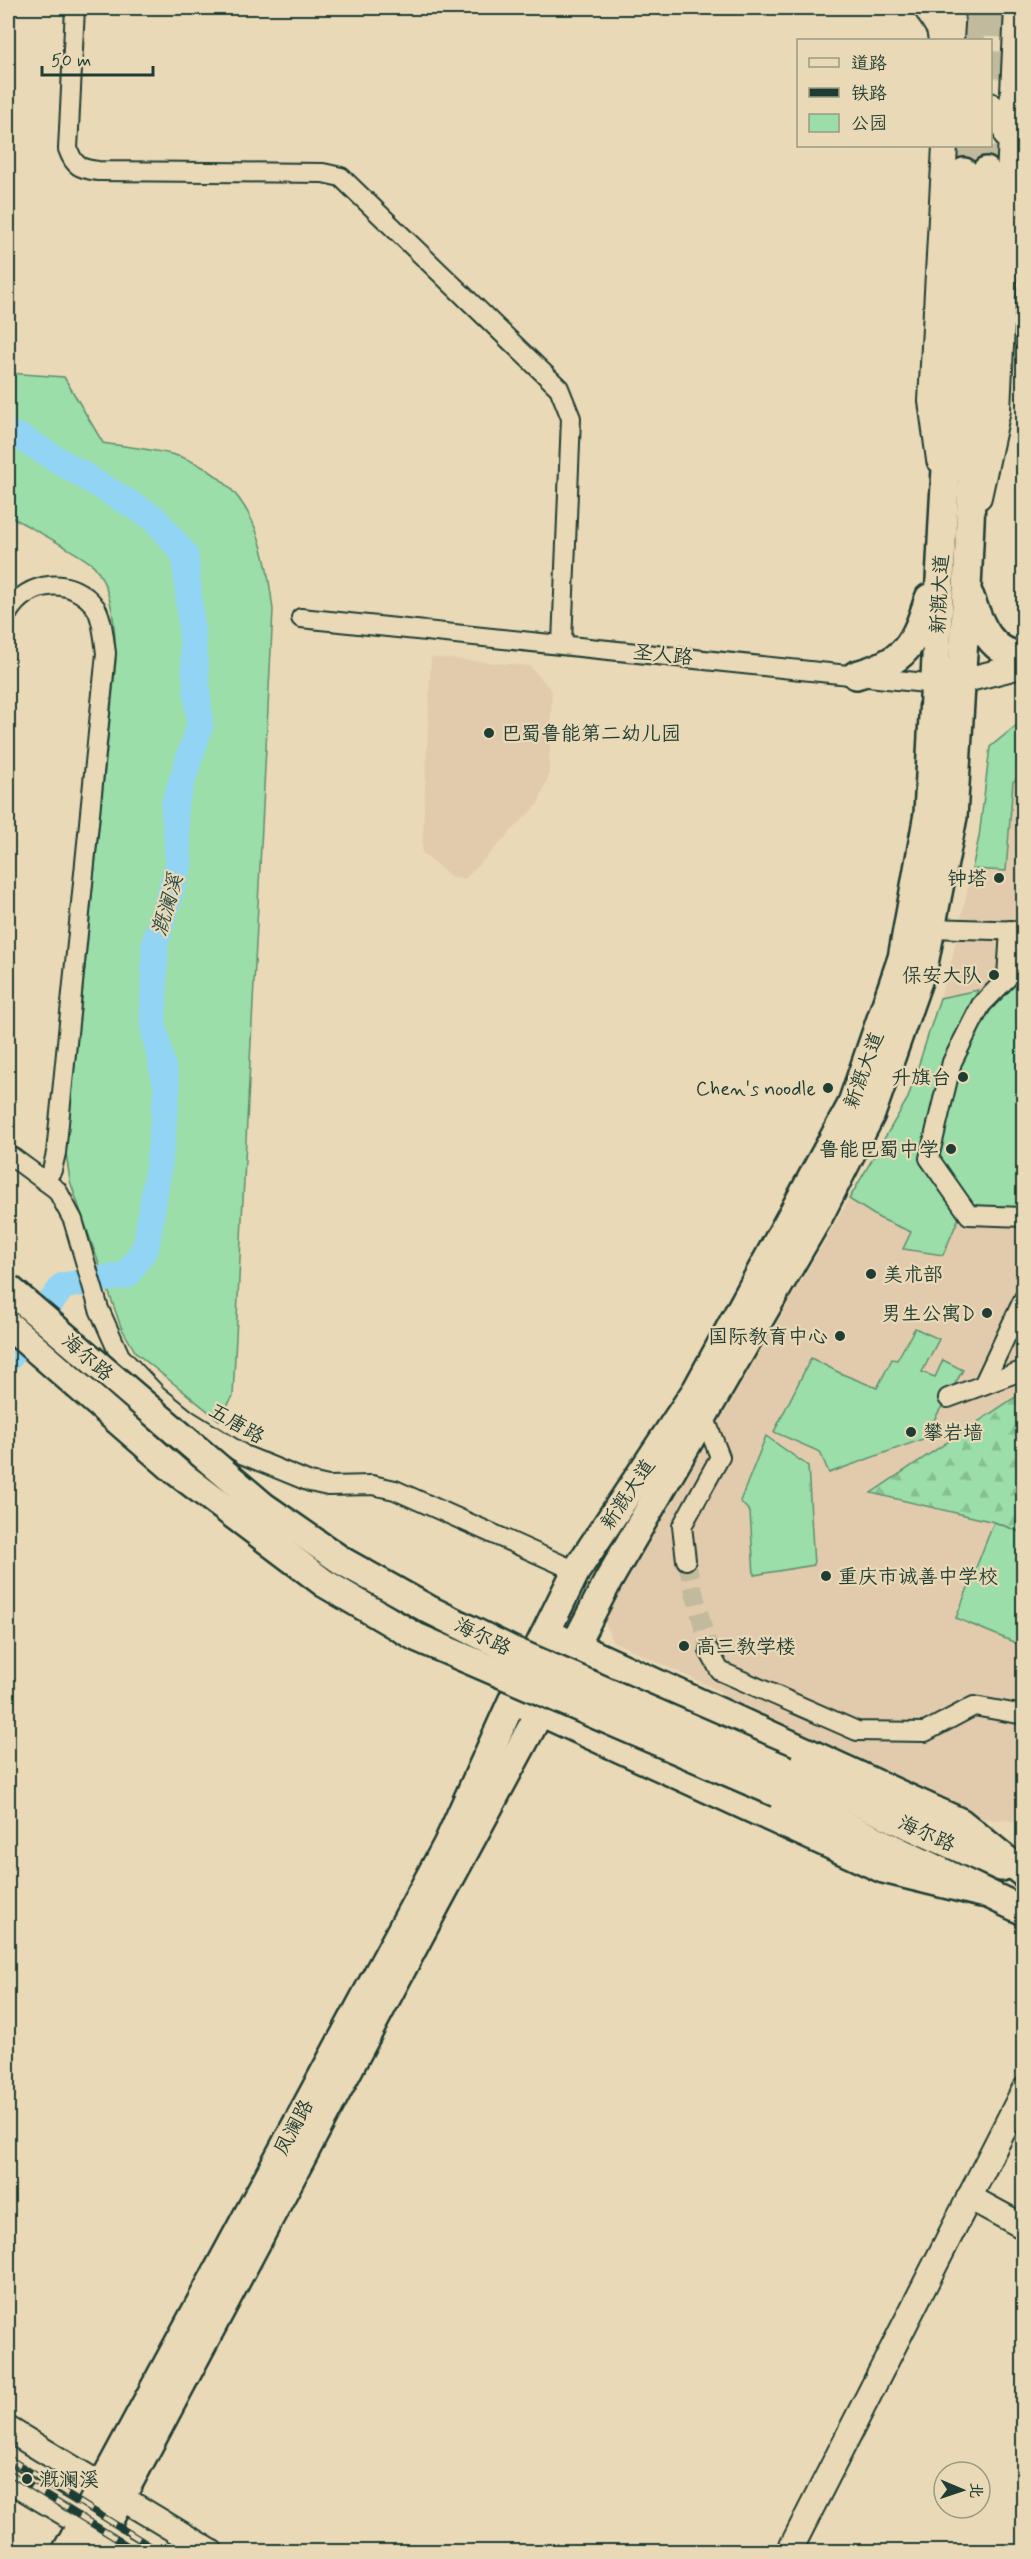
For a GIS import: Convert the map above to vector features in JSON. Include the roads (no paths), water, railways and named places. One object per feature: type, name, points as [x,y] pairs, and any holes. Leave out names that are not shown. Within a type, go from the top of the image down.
[{"type":"main road","name":"新溉大道","points":[[513,1699],[576,1571],[697,1389],[851,1106],[902,958],[928,814],[944,502],[975,171],[969,546],[963,681],[953,817],[924,964],[871,1114],[819,1216],[608,1581],[540,1712]]},
{"type":"main road","points":[[856,675],[885,665],[910,645],[919,630],[940,563]]},
{"type":"main road","points":[[967,588],[978,620],[994,643],[1011,655],[1023,656]]},
{"type":"main road","name":"海尔路","points":[[8,1287],[263,1506],[342,1561],[428,1609],[782,1782],[981,1893],[1023,1911]]},
{"type":"main road","name":"海尔路","points":[[8,1325],[177,1472],[324,1583],[416,1637],[1023,1875]]},
{"type":"main road","points":[[546,1633],[960,1822],[1023,1875]]},
{"type":"main road","points":[[513,1699],[883,1869],[981,1893]]},
{"type":"main road","name":"凤澜路","points":[[66,2552],[92,2536],[112,2491],[355,2012],[447,1845],[513,1699]]},
{"type":"main road","name":"凤澜路","points":[[112,2491],[540,1712]]},
{"type":"street","points":[[75,8],[68,149],[73,163],[83,170],[98,171],[323,173],[341,177],[559,388],[571,418],[562,643]]},
{"type":"street","points":[[926,8],[939,29],[941,39]]},
{"type":"street","points":[[951,39],[953,8]]},
{"type":"street","name":"新溉大道","points":[[969,546],[998,410],[1010,150],[1001,108],[1017,8]]},
{"type":"street","points":[[1001,108],[1023,73]]},
{"type":"street","name":"新溉大道","points":[[944,502],[932,401],[945,147]]},
{"type":"street","points":[[8,613],[20,596],[33,588],[49,585],[68,586],[82,594],[97,609],[106,653],[56,1153],[52,1170],[45,1181]]},
{"type":"street","name":"圣人路","points":[[301,618],[562,643],[935,684],[963,681],[1023,666]]},
{"type":"street","points":[[931,928],[1017,931],[1008,977]]},
{"type":"street","points":[[1023,961],[981,1005],[952,1062],[929,1158],[969,1215],[1023,1217]]},
{"type":"street","name":"五唐路","points":[[8,1154],[57,1190],[73,1220],[99,1310],[120,1356],[136,1374],[188,1420],[244,1455],[319,1484],[328,1486],[372,1485],[395,1490],[576,1571]]},
{"type":"street","points":[[983,1385],[1023,1298]]},
{"type":"street","points":[[948,1398],[1023,1370]]},
{"type":"street","points":[[686,1560],[682,1526],[720,1457],[704,1416]]},
{"type":"street","points":[[709,1651],[720,1671],[857,1731],[925,1732],[974,1706],[1023,1715]]},
{"type":"street","points":[[789,2552],[1023,2090]]},
{"type":"street","points":[[969,2197],[1023,2227]]},
{"type":"street","points":[[8,2429],[211,2552]]},
{"type":"street","points":[[8,2479],[92,2536],[130,2552]]},
{"type":"waterway","name":"溉澜溪","points":[[8,433],[23,439],[154,518],[185,555],[200,725],[174,806],[179,863],[155,944],[153,1025],[167,1088],[159,1164],[146,1247],[127,1275],[63,1286],[8,1359]]},
{"type":"tunnel","points":[[971,39],[973,8]]},
{"type":"tunnel","points":[[992,43],[994,8]]},
{"type":"tunnel","points":[[964,172],[965,147]]},
{"type":"tunnel","points":[[986,171],[987,147]]},
{"type":"tunnel","points":[[686,1560],[709,1651]]},
{"type":"railway","points":[[8,2458],[160,2552]]},
{"type":"railway","points":[[8,2472],[138,2552]]},
{"type":"place","name":"巴蜀鲁能第二幼儿园","points":[[489,733]]},
{"type":"place","name":"钟塔","points":[[999,878]]},
{"type":"place","name":"保安大队","points":[[994,975]]},
{"type":"place","name":"升旗台","points":[[963,1077]]},
{"type":"place","name":"Chen's noodle","points":[[828,1088]]},
{"type":"place","name":"鲁能巴蜀中学","points":[[951,1149]]},
{"type":"place","name":"美术部","points":[[871,1274]]},
{"type":"place","name":"男生公寓D","points":[[987,1313]]},
{"type":"place","name":"国际教育中心","points":[[840,1336]]},
{"type":"place","name":"攀岩墙","points":[[911,1432]]},
{"type":"place","name":"重庆市诚善中学校","points":[[826,1576]]},
{"type":"place","name":"高三教学楼","points":[[684,1646]]},
{"type":"place","name":"溉澜溪","points":[[27,2479]]}]
